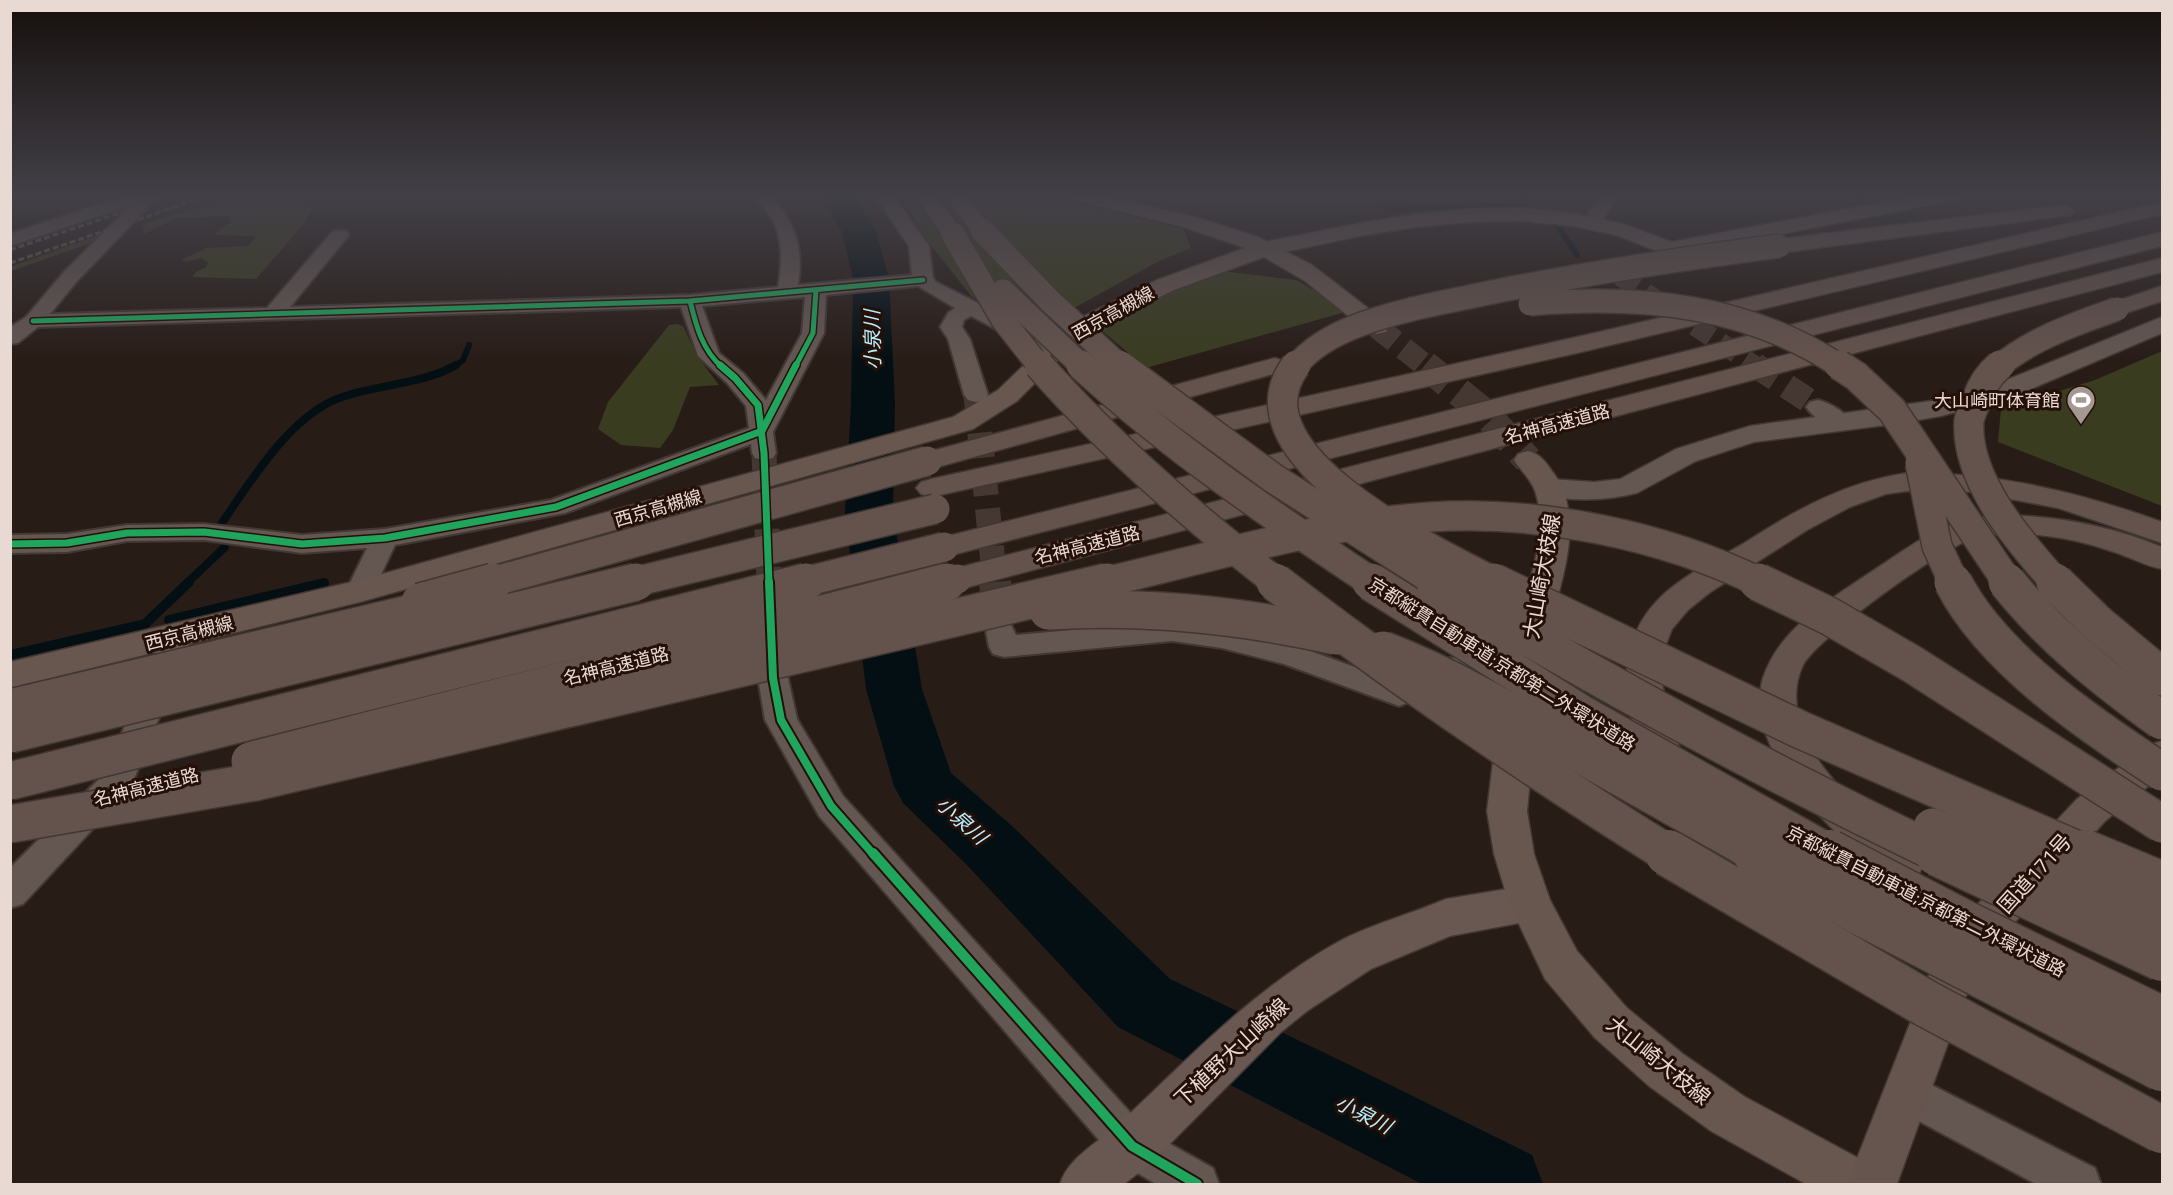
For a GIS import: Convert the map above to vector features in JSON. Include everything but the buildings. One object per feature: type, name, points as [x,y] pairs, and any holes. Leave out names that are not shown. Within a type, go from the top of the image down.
[{"type":"highway","points":[[962,250],[1002,319],[1061,389],[1170,494],[1300,603],[1368,655],[1530,765],[1684,863],[1898,987],[2163,1130]]},
{"type":"highway","name":"京都縦貫自動車道;京都第二外環状道路","points":[[967,250],[1005,293],[1047,335],[1130,408],[1256,504],[1482,655],[1616,736],[1731,800],[2011,946],[2163,1020]]},
{"type":"highway","name":"京都縦貫自動車道;京都第二外環状道路","points":[[1001,250],[1037,288],[1124,369],[1296,494],[1500,621],[1748,758],[1920,845],[2163,958]]},
{"type":"highway","points":[[1753,250],[1580,275],[1494,292],[1375,320],[1327,340],[1306,354],[1292,370],[1284,387],[1282,405],[1286,424],[1310,462],[1332,483],[1400,530],[1456,562],[1647,658],[1894,773],[2163,885]]},
{"type":"highway","points":[[10,708],[931,486],[1577,345],[1984,250]]},
{"type":"highway","name":"名神高速道路","points":[[10,823],[951,563],[2123,250]]},
{"type":"highway","name":"名神高速道路","points":[[10,781],[951,563],[2163,265]]},
{"type":"highway","points":[[2163,293],[2045,337],[2015,354],[1995,369],[1982,385],[1973,404],[1970,424],[1972,447],[1980,473],[2011,531],[2037,562],[2100,627],[2163,677]]},
{"type":"highway","points":[[10,734],[931,486],[1275,366],[1452,320],[1530,304],[1589,299],[1658,302],[1704,310],[1752,323],[1812,348],[1843,366],[1864,382],[1892,410],[1997,569],[2026,606],[2104,679],[2163,721]]},
{"type":"highway","points":[[1906,431],[1922,469],[1932,526],[1941,557],[1954,583],[1978,618],[2010,653],[2060,699],[2094,726],[2163,772]]},
{"type":"highway","points":[[1868,930],[1801,892],[1748,856],[1704,815],[1672,775],[1653,731],[1644,685],[1646,651],[1657,625],[1676,602],[1704,582],[1835,502],[1866,489],[1905,482],[1954,481],[2007,486],[2103,510],[2163,533]]},
{"type":"highway","points":[[10,823],[255,782],[1263,545],[1367,524],[1452,516],[1498,517],[1577,525],[1676,549],[1760,580],[1805,601],[1935,676],[2062,762],[2163,824]]},
{"type":"highway","points":[[1903,864],[1863,833],[1811,782],[1787,740],[1778,702],[1781,678],[1796,650],[1808,636],[1852,601],[1929,548],[1952,534],[1977,527],[2007,524],[2074,532],[2115,542],[2163,559]]},
{"type":"highway","points":[[895,633],[1017,614],[1116,608],[1162,609],[1270,622],[1372,646],[1422,665],[1485,696],[1593,761],[1857,910],[2163,1068]]},
{"type":"highway","points":[[1500,621],[1745,741],[1924,824],[2163,921]]},
{"type":"highway","name":"国道171号","points":[[1872,1185],[1945,989],[1993,917],[2091,810],[2163,755]]},
{"type":"highway","points":[[2077,958],[2163,1000]]},
{"type":"highway","points":[[2081,1044],[2163,1085]]},
{"type":"main road","name":"西京高槻線","points":[[10,675],[177,637],[360,591],[963,423],[991,408],[1012,391],[1073,333],[1145,294],[1263,250]]},
{"type":"main road","points":[[1266,250],[1304,271],[1377,327]]},
{"type":"main road","name":"大山崎大枝線","points":[[1528,460],[1550,488],[1555,508],[1554,529],[1522,676],[1507,812],[1514,854],[1530,903],[1561,965],[1611,1023],[1666,1070],[1728,1114],[1855,1185]]},
{"type":"main road","name":"下植野大山崎線","points":[[1085,1185],[1141,1137],[1264,1017],[1291,996],[1355,955],[1446,918],[1530,903]]},
{"type":"street","points":[[10,339],[35,318],[97,250]]},
{"type":"street","points":[[274,313],[328,250]]},
{"type":"street","points":[[787,293],[793,262],[791,250]]},
{"type":"street","points":[[916,280],[919,250]]},
{"type":"street","points":[[1598,262],[1667,250]]},
{"type":"street","points":[[1598,262],[1620,276]]},
{"type":"street","points":[[10,313],[35,318],[690,302],[916,280],[1053,350]]},
{"type":"street","points":[[10,544],[66,543],[127,533],[204,532],[302,544],[385,538],[556,507],[763,442],[813,333],[822,289]]},
{"type":"street","points":[[690,302],[709,356],[735,378],[758,405],[763,442]]},
{"type":"street","points":[[968,308],[955,317],[951,327],[959,339],[976,395]]},
{"type":"street","points":[[1550,488],[1594,491],[1627,486],[1686,455],[1750,434],[1828,414],[1902,415],[1941,408],[2008,389],[2163,324]]},
{"type":"street","points":[[360,591],[385,538]]},
{"type":"street","points":[[1001,632],[1004,647],[1172,631],[1222,638],[1291,655],[1399,695],[1441,670],[1474,667],[1522,676]]},
{"type":"street","points":[[10,892],[118,780],[177,637]]},
{"type":"street","points":[[773,678],[781,720],[831,806],[1141,1137],[1197,1185]]},
{"type":"street","points":[[1906,1092],[2079,1185]]},
{"type":"green space","points":[[58,250],[72,250],[11,271],[10,267]]},
{"type":"green space","points":[[203,250],[281,250],[256,279],[192,277],[206,267],[208,262],[201,258],[187,262],[181,260]]},
{"type":"green space","points":[[934,250],[1187,250],[1159,261],[1056,318],[1027,319],[972,297]]},
{"type":"green space","points":[[1221,271],[1296,280],[1349,311],[1146,368],[1100,329],[1148,301]]},
{"type":"green space","points":[[669,325],[683,326],[698,357],[719,385],[690,387],[673,430],[660,448],[621,445],[598,429],[608,402]]},
{"type":"green space","name":"大山崎町体育館","points":[[2162,351],[2162,506],[1998,442],[2001,409],[2095,380]]},
{"type":"waterway","name":"小泉川","points":[[864,250],[871,278],[873,404],[869,512],[894,689],[925,786],[989,845],[1144,1003],[1327,1093],[1503,1184]]},
{"type":"waterway","points":[[1574,250],[1577,255]]},
{"type":"waterway","points":[[454,367],[463,360],[469,345]]},
{"type":"waterway","points":[[219,527],[273,451],[307,417],[325,404],[358,392],[431,376],[456,365]]},
{"type":"waterway","points":[[187,583],[225,547]]},
{"type":"waterway","points":[[10,655],[145,624],[189,582]]},
{"type":"waterway","points":[[169,620],[324,583]]},
{"type":"tunnel","points":[[1620,276],[1757,367]]},
{"type":"tunnel","points":[[1377,327],[1427,367]]},
{"type":"tunnel","points":[[1425,365],[1486,414],[1528,460]]},
{"type":"tunnel","points":[[1755,365],[1818,407]]},
{"type":"tunnel","points":[[976,395],[995,583]]},
{"type":"tunnel","points":[[764,453],[769,583]]},
{"type":"tunnel","points":[[769,582],[770,610]]},
{"type":"tunnel","points":[[995,582],[1000,628]]},
{"type":"railway","points":[[10,263],[49,250]]},
{"type":"cycle path","points":[[33,321],[690,301],[923,280]]},
{"type":"cycle path","points":[[10,544],[67,543],[127,533],[204,532],[302,544],[385,538],[556,507],[762,431],[813,333],[816,290]]},
{"type":"cycle path","points":[[690,301],[695,321],[709,356],[735,378],[758,405],[764,453],[773,678],[781,720],[831,806],[1132,1146],[1197,1184]]},
{"type":"place","name":"大山崎町体育館","points":[[2081,426]]}]
